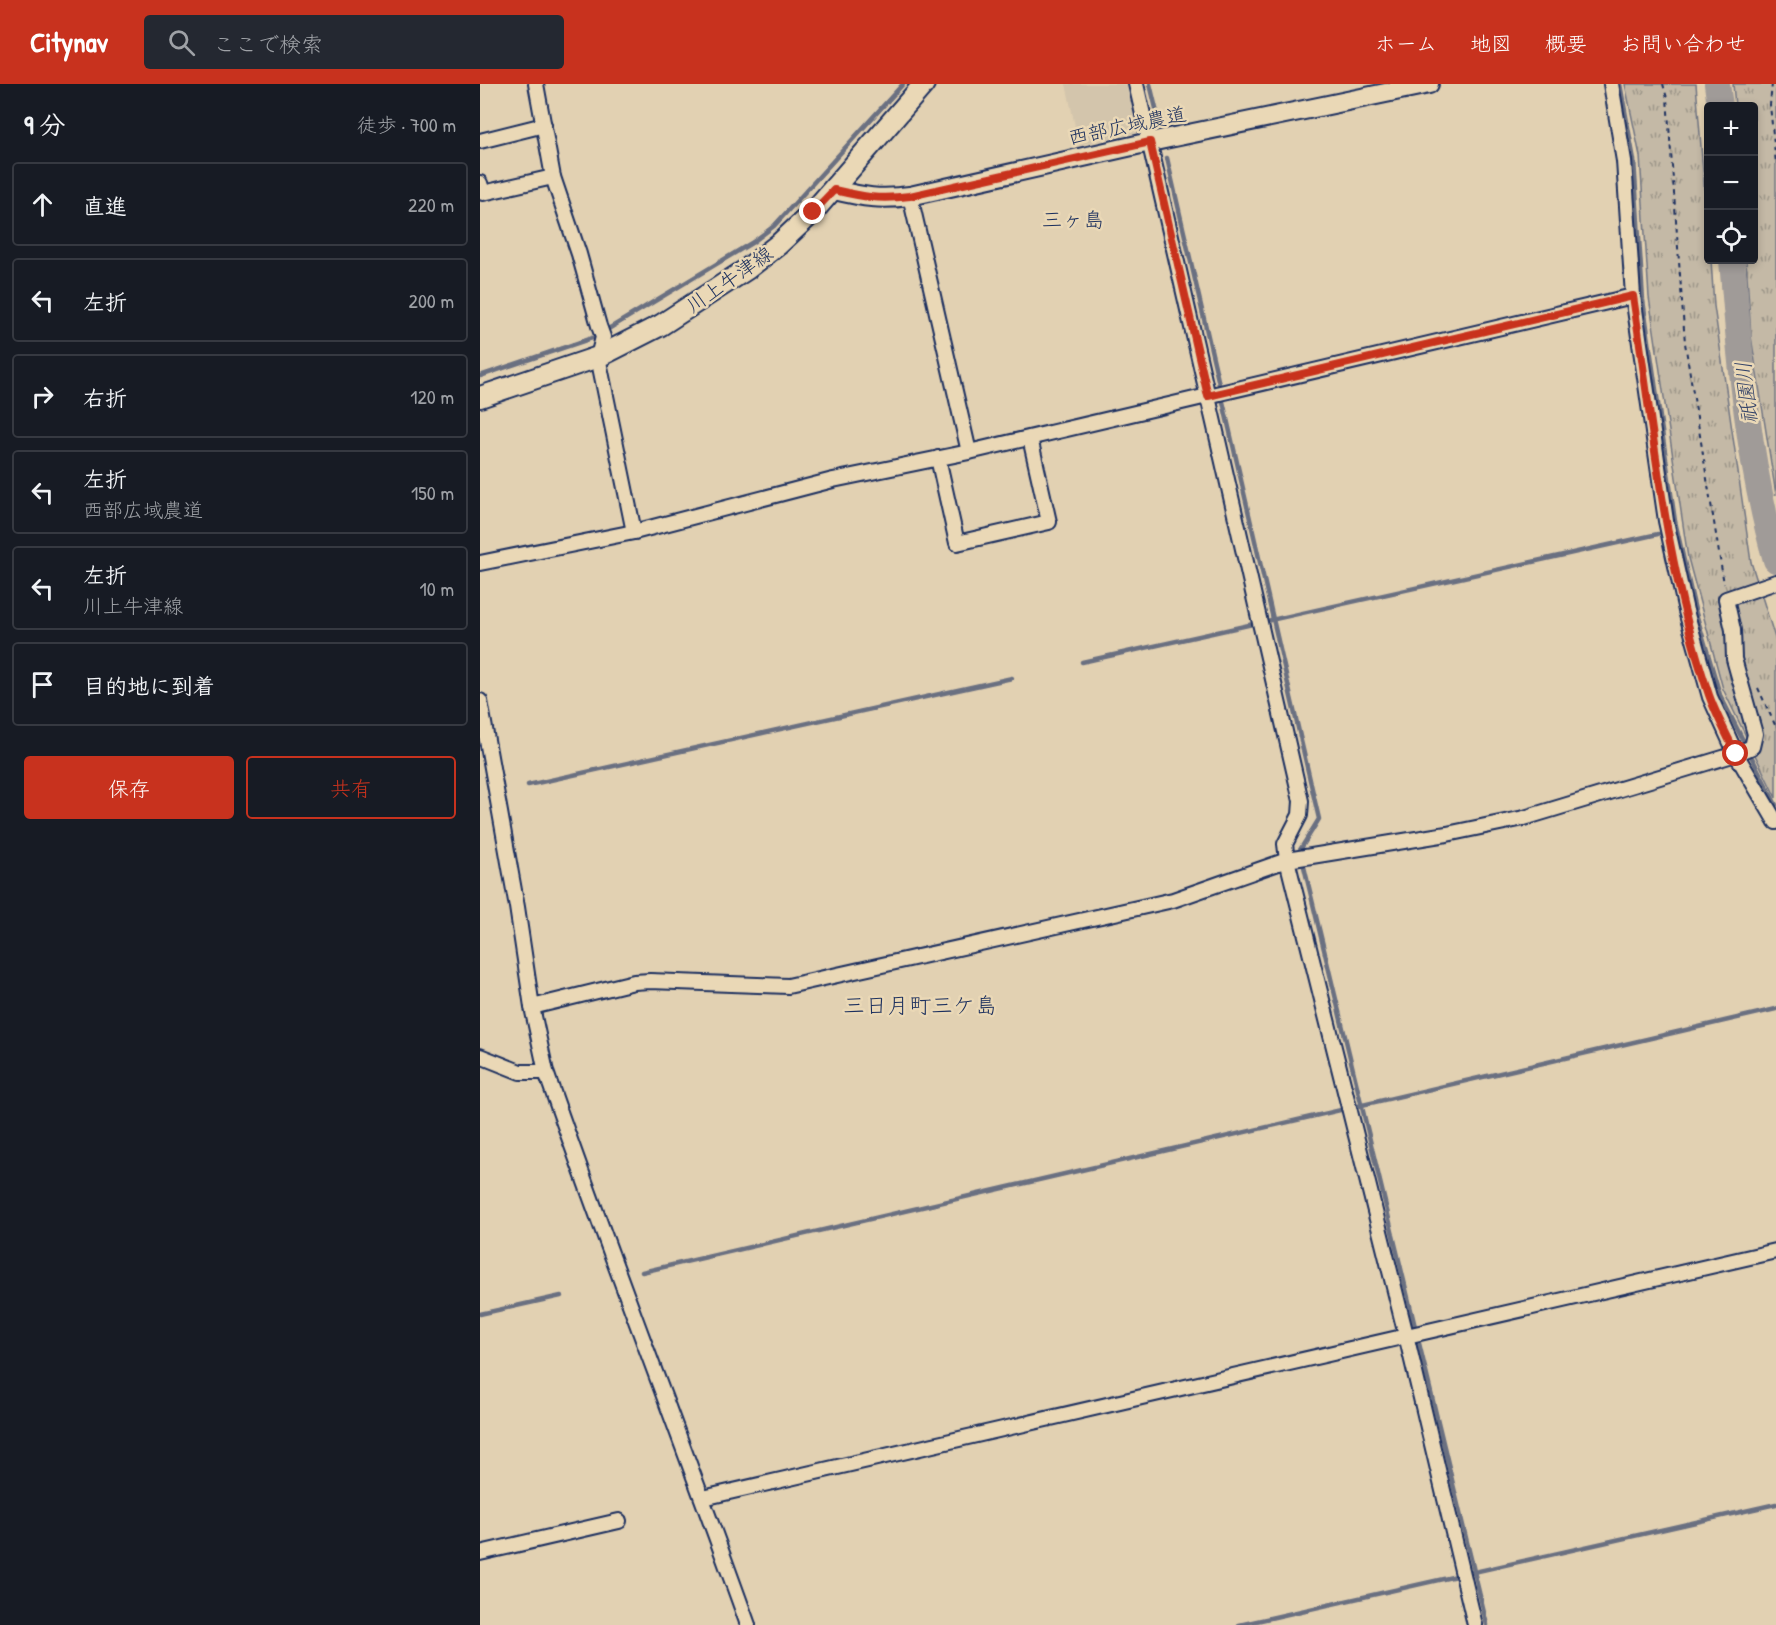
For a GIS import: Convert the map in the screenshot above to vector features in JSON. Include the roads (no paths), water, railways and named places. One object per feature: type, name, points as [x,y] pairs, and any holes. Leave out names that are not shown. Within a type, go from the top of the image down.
[{"type":"main road","name":"川上牛津線","points":[[480,397],[598,357],[661,325],[747,269],[779,244],[834,190],[924,84]]},
{"type":"street","points":[[536,84],[553,177],[579,254],[601,332],[598,357],[634,531]]},
{"type":"street","points":[[1136,84],[1301,801],[1300,815],[1285,844],[1287,860],[1406,1335],[1475,1625]]},
{"type":"street","name":"西部広域農道","points":[[834,190],[885,199],[910,196],[1150,142],[1429,84]]},
{"type":"street","points":[[1611,84],[1624,161],[1633,296],[1666,520],[1686,611],[1710,697],[1736,754],[1776,822]]},
{"type":"street","points":[[480,141],[544,125]]},
{"type":"street","points":[[480,183],[483,193],[553,177]]},
{"type":"street","points":[[910,196],[969,452]]},
{"type":"street","points":[[480,563],[634,531],[833,480],[1030,438],[1633,296]]},
{"type":"street","points":[[938,458],[957,543],[1003,533],[1050,522],[1030,438]]},
{"type":"street","points":[[532,1007],[634,982],[788,987],[1173,900],[1287,860],[1447,834],[1524,818],[1736,754],[1752,747],[1755,734],[1734,659],[1733,630],[1726,598],[1776,582]]},
{"type":"street","points":[[480,701],[517,907],[532,1007],[546,1072],[572,1149],[703,1498],[748,1625]]},
{"type":"street","points":[[480,1056],[520,1072],[546,1072]]},
{"type":"street","points":[[703,1498],[1776,1251]]},
{"type":"street","points":[[480,1553],[619,1521]]},
{"type":"waterway","points":[[480,376],[595,337],[753,242],[774,226],[903,84]]},
{"type":"waterway","points":[[1150,84],[1160,125]]},
{"type":"waterway","points":[[1620,84],[1634,160],[1643,300],[1675,521],[1695,610],[1720,695],[1776,805]]},
{"type":"waterway","name":"祇園川","points":[[1717,84],[1719,102]]},
{"type":"waterway","points":[[1167,158],[1319,819],[1300,850],[1487,1625]]},
{"type":"waterway","name":"祇園川","points":[[1732,264],[1746,411],[1758,486],[1776,560]]},
{"type":"waterway","points":[[1082,662],[1658,534]]},
{"type":"waterway","points":[[528,785],[1012,678]]},
{"type":"waterway","points":[[642,1272],[1776,1009]]},
{"type":"waterway","points":[[480,1314],[561,1296]]},
{"type":"waterway","points":[[1239,1625],[1776,1504]]},
{"type":"district","name":"三ヶ島","points":[[1073,219]]},
{"type":"district","name":"三日月町三ケ島","points":[[920,1005]]}]
